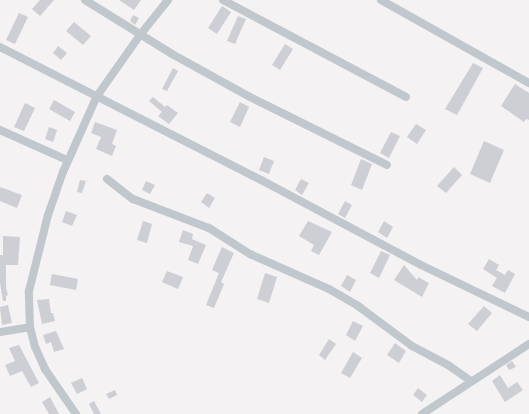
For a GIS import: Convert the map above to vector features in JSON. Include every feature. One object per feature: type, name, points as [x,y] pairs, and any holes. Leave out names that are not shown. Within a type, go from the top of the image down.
[{"type":"street","points":[[85,0],[140,35],[248,96],[387,165]]},
{"type":"street","points":[[76,414],[45,369],[35,347],[30,327],[31,284],[48,215],[67,160],[97,96],[140,35],[168,0]]},
{"type":"street","points":[[223,0],[406,97]]},
{"type":"street","points":[[382,0],[529,83]]},
{"type":"street","points":[[0,47],[263,180],[421,265],[529,316]]},
{"type":"street","points":[[0,130],[67,160]]},
{"type":"street","points":[[107,179],[133,199],[209,228],[250,254],[329,289],[358,306],[412,346],[442,362],[471,381]]},
{"type":"street","points":[[0,332],[30,327]]},
{"type":"street","points":[[422,414],[529,344]]},
{"type":"building","points":[[40,0],[54,0],[40,16],[32,9]]},
{"type":"building","points":[[119,0],[141,0],[134,10]]},
{"type":"building","points":[[222,6],[231,12],[217,34],[208,28]]},
{"type":"building","points":[[19,13],[28,17],[15,44],[6,40]]},
{"type":"building","points":[[133,15],[139,18],[135,25],[130,21]]},
{"type":"building","points":[[238,16],[246,19],[235,44],[227,41]]},
{"type":"building","points":[[74,22],[91,36],[83,45],[66,31]]},
{"type":"building","points":[[285,44],[293,49],[280,70],[272,65]]},
{"type":"building","points":[[58,46],[67,53],[61,60],[53,53]]},
{"type":"building","points":[[473,63],[483,68],[457,115],[445,109]]},
{"type":"building","points":[[173,68],[178,71],[167,91],[162,89]]},
{"type":"building","points":[[515,84],[529,93],[529,120],[526,119],[524,122],[501,106]]},
{"type":"building","points":[[153,97],[165,107],[167,105],[178,113],[169,124],[158,116],[162,112],[149,101]]},
{"type":"building","points":[[54,100],[75,112],[70,121],[49,109]]},
{"type":"building","points":[[240,102],[249,107],[240,127],[230,122]]},
{"type":"building","points":[[25,103],[35,108],[24,131],[14,127]]},
{"type":"building","points":[[95,122],[117,130],[112,144],[116,146],[112,156],[96,149],[101,137],[91,133]]},
{"type":"building","points":[[416,124],[426,130],[417,144],[407,137]]},
{"type":"building","points":[[49,127],[57,130],[53,142],[45,139]]},
{"type":"building","points":[[391,132],[400,136],[389,158],[380,153]]},
{"type":"building","points":[[484,141],[504,150],[490,183],[470,174]]},
{"type":"building","points":[[264,157],[274,161],[269,174],[259,170]]},
{"type":"building","points":[[361,159],[372,164],[362,190],[351,185]]},
{"type":"building","points":[[454,167],[462,175],[446,193],[437,186]]},
{"type":"building","points":[[301,179],[309,183],[302,195],[295,190]]},
{"type":"building","points":[[80,180],[86,181],[82,193],[77,192]]},
{"type":"building","points":[[146,181],[155,185],[150,194],[142,190]]},
{"type":"building","points":[[0,187],[22,195],[17,208],[0,201]]},
{"type":"building","points":[[207,193],[215,198],[209,208],[201,202]]},
{"type":"building","points":[[345,201],[352,205],[345,218],[338,214]]},
{"type":"building","points":[[66,211],[77,215],[72,226],[62,222]]},
{"type":"building","points":[[143,221],[152,224],[147,243],[137,240]]},
{"type":"building","points":[[308,221],[332,232],[319,255],[311,251],[314,245],[299,236]]},
{"type":"building","points":[[384,221],[393,227],[387,238],[378,232]]},
{"type":"building","points":[[183,230],[193,234],[192,239],[206,245],[198,264],[188,260],[193,246],[179,242]]},
{"type":"building","points":[[3,236],[20,237],[18,265],[6,265],[6,288],[8,295],[6,296],[6,301],[3,301],[0,283],[0,255],[3,255]]},
{"type":"building","points":[[222,247],[234,253],[221,282],[224,284],[214,308],[206,305],[219,273],[212,270]]},
{"type":"building","points":[[381,251],[390,255],[379,278],[370,273]]},
{"type":"building","points":[[489,259],[499,265],[496,270],[505,275],[508,270],[515,274],[505,293],[492,286],[497,278],[483,269]]},
{"type":"building","points":[[404,265],[417,280],[418,277],[429,283],[422,297],[394,280]]},
{"type":"building","points":[[167,271],[183,277],[178,289],[162,282]]},
{"type":"building","points":[[265,273],[277,277],[269,303],[257,299]]},
{"type":"building","points":[[52,274],[78,279],[76,290],[50,285]]},
{"type":"building","points":[[347,275],[356,280],[350,292],[341,286]]},
{"type":"building","points":[[49,299],[51,313],[53,313],[55,321],[42,324],[37,300]]},
{"type":"building","points":[[8,305],[12,323],[2,325],[0,307]]},
{"type":"building","points":[[484,306],[492,313],[477,331],[468,324]]},
{"type":"building","points":[[353,321],[363,326],[355,341],[346,335]]},
{"type":"building","points":[[56,331],[64,349],[54,352],[51,342],[46,344],[43,335]]},
{"type":"building","points":[[329,339],[336,344],[325,360],[319,355]]},
{"type":"building","points":[[395,343],[406,351],[399,363],[387,355]]},
{"type":"building","points":[[19,345],[39,383],[31,387],[22,371],[10,376],[5,365],[15,361],[9,348]]},
{"type":"building","points":[[353,352],[362,358],[350,378],[341,373]]},
{"type":"building","points":[[512,361],[516,367],[509,370],[506,365]]},
{"type":"building","points":[[500,375],[508,388],[517,382],[523,390],[505,402],[492,381]]},
{"type":"building","points":[[82,378],[87,389],[77,394],[71,383]]},
{"type":"building","points":[[418,388],[427,395],[422,402],[413,395]]},
{"type":"building","points":[[115,390],[117,395],[109,399],[106,394]]},
{"type":"building","points":[[50,397],[59,414],[49,414],[42,402]]},
{"type":"building","points":[[94,401],[101,414],[94,414],[89,404]]}]
